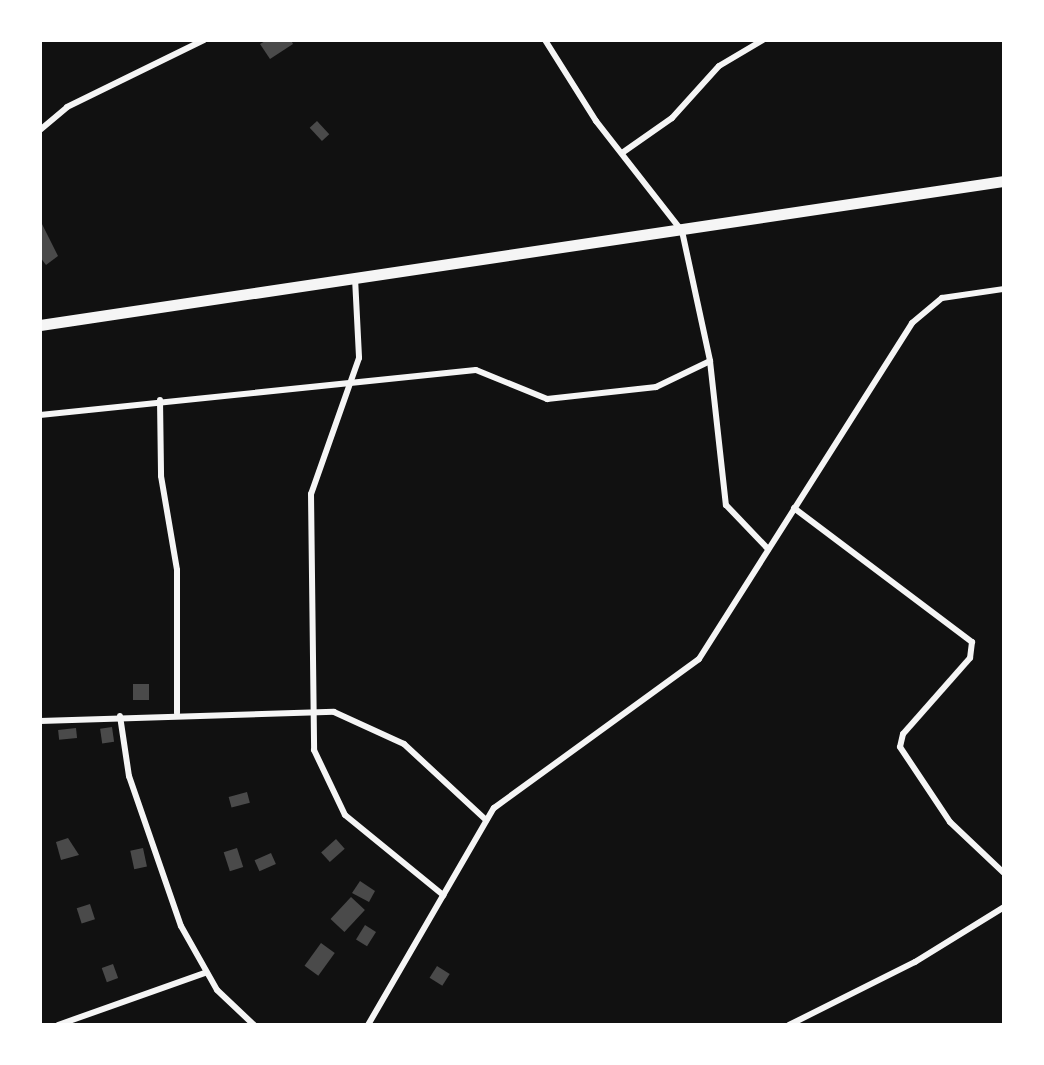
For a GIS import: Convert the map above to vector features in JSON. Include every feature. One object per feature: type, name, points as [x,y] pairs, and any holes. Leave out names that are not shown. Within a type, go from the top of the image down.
[{"type":"highway","points":[[40,325],[1004,181]]},
{"type":"street","points":[[40,130],[67,107],[204,40]]},
{"type":"street","points":[[545,40],[622,153],[682,231],[710,361],[726,505],[768,549]]},
{"type":"street","points":[[622,153],[672,118],[719,66],[763,40]]},
{"type":"street","points":[[355,277],[354,381],[311,494],[310,707],[314,750],[345,815],[443,895]]},
{"type":"street","points":[[368,1025],[486,820],[512,792],[692,669],[912,323],[942,298],[1004,289]]},
{"type":"street","points":[[40,415],[160,400],[488,370],[547,399],[656,387],[710,361]]},
{"type":"street","points":[[160,400],[161,476],[177,570],[177,713]]},
{"type":"street","points":[[794,508],[972,642],[970,658],[903,734],[900,747],[950,822],[1004,873]]},
{"type":"street","points":[[40,721],[310,707],[360,720],[404,744],[486,820]]},
{"type":"street","points":[[120,716],[129,776],[205,973],[254,1025]]},
{"type":"street","points":[[789,1025],[915,962],[1004,907]]},
{"type":"street","points":[[58,1025],[205,973]]},
{"type":"building","points":[[267,40],[291,40],[293,44],[270,59],[260,44]]},
{"type":"building","points":[[317,121],[329,134],[322,141],[310,128]]},
{"type":"building","points":[[40,220],[58,256],[46,265],[40,257]]},
{"type":"building","points":[[133,684],[149,684],[149,700],[133,700]]},
{"type":"building","points":[[112,727],[114,742],[102,744],[100,729]]},
{"type":"building","points":[[76,728],[77,738],[59,740],[58,730]]},
{"type":"building","points":[[247,792],[250,803],[231,808],[229,797]]},
{"type":"building","points":[[68,838],[79,855],[61,860],[56,842]]},
{"type":"building","points":[[336,839],[345,849],[330,862],[321,852]]},
{"type":"building","points":[[143,848],[147,867],[134,869],[130,851]]},
{"type":"building","points":[[237,848],[243,867],[230,871],[224,852]]},
{"type":"building","points":[[271,853],[276,864],[259,871],[255,860]]},
{"type":"building","points":[[360,881],[375,891],[369,902],[352,893]]},
{"type":"building","points":[[351,897],[365,910],[344,932],[331,919]]},
{"type":"building","points":[[90,904],[95,919],[82,924],[77,908]]},
{"type":"building","points":[[365,925],[376,932],[367,946],[356,939]]},
{"type":"building","points":[[321,943],[335,953],[318,976],[305,966]]},
{"type":"building","points":[[113,964],[118,978],[107,982],[102,968]]},
{"type":"building","points":[[437,966],[450,974],[442,986],[430,978]]}]
